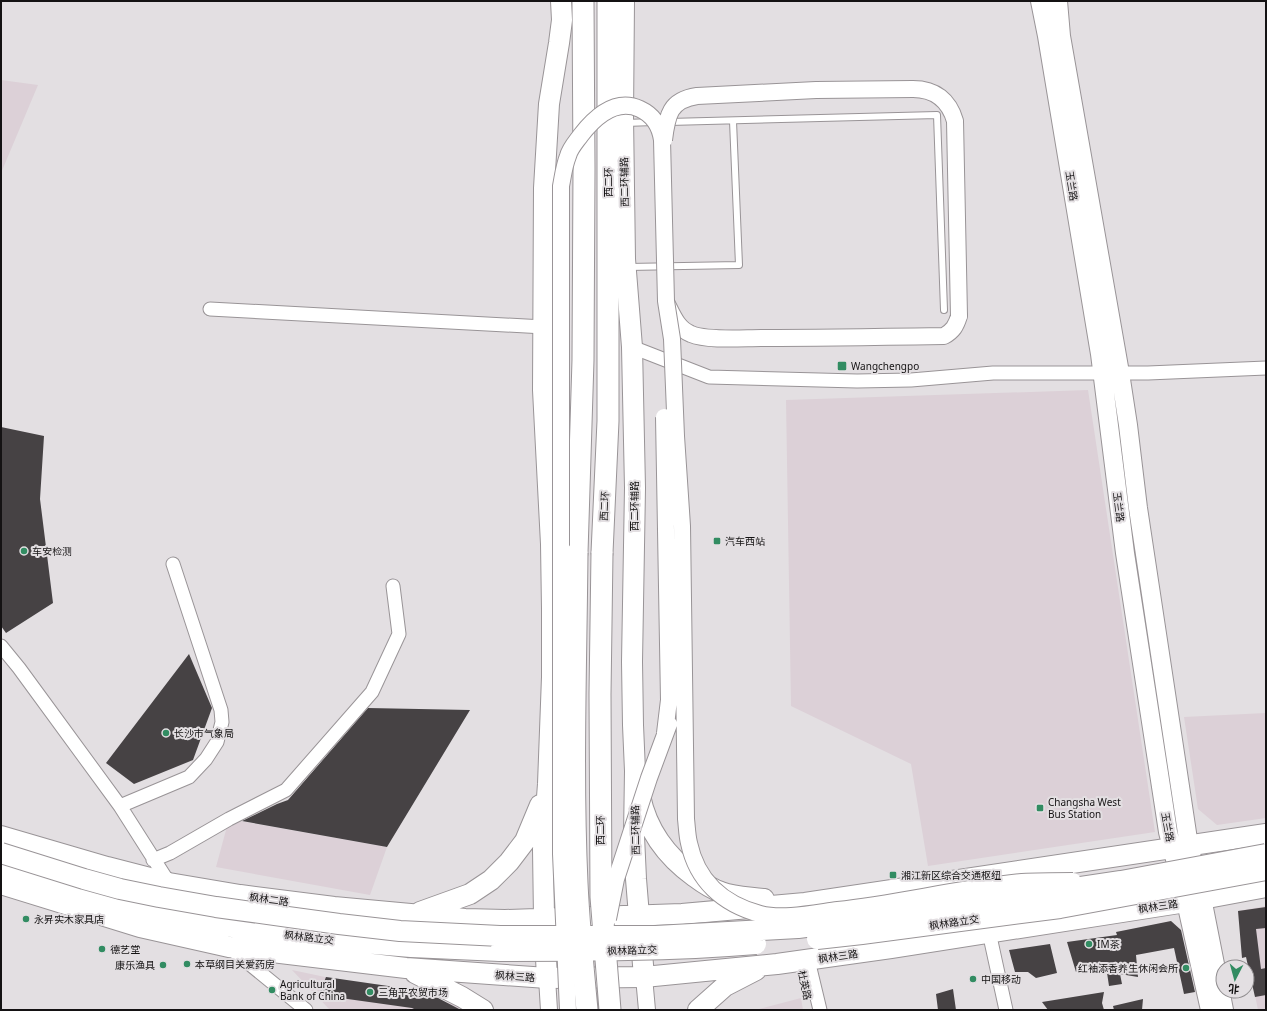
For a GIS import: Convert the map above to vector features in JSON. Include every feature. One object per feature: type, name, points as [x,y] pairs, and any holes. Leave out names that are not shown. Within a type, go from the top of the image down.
[{"type":"highway","points":[[583,1],[583,360],[577,554],[576,822],[581,951],[587,1010]]},
{"type":"highway","name":"西二环","points":[[610,1010],[600,897],[602,553],[608,421],[621,2]]},
{"type":"main road","points":[[547,978],[543,849],[548,784],[552,676],[552,559],[543,390],[544,188],[549,104],[562,20],[561,1]]},
{"type":"main road","name":"玉兰路","points":[[1040,1],[1092,299],[1111,373],[1128,426],[1180,848],[1224,1010]]},
{"type":"main road","name":"玉兰路","points":[[1058,1],[1061,36],[1111,373]]},
{"type":"main road","name":"西二环辅路","points":[[621,2],[626,267],[632,347],[635,488],[633,709],[635,771],[634,836],[644,977]]},
{"type":"main road","points":[[635,771],[642,807],[652,831],[659,843],[683,868],[704,884],[722,892],[765,899],[805,903]]},
{"type":"main road","points":[[410,915],[470,894],[491,880],[509,862],[525,841],[548,784]]},
{"type":"main road","points":[[544,918],[682,914],[805,903],[1266,834]]},
{"type":"main road","name":"枫林二路","points":[[1,836],[107,867],[169,883],[240,895],[410,915],[465,919],[544,918]]},
{"type":"main road","name":"枫林路立交","points":[[1,853],[112,887],[216,907],[400,931],[500,936],[656,936],[798,928],[1121,881],[1266,854]]},
{"type":"main road","name":"枫林路立交","points":[[1,869],[115,905],[261,932],[328,940],[411,947],[500,951],[612,951],[716,947],[832,937],[1060,908],[1266,870]]},
{"type":"main road","points":[[1,884],[140,927],[229,947],[406,968],[483,1010]]},
{"type":"main road","name":"枫林三路","points":[[406,968],[547,978],[644,977],[777,964],[986,933],[1266,887]]},
{"type":"main road","name":"玉兰路","points":[[1194,900],[1210,1010]]},
{"type":"main road","points":[[698,1010],[725,986],[760,968],[777,964]]},
{"type":"street","points":[[663,152],[668,118],[676,103],[686,98],[710,94],[816,90],[921,89],[931,92],[947,104],[952,111],[955,122],[959,316],[956,325],[951,332],[944,336],[863,338],[702,337],[692,335],[678,324],[666,301]]},
{"type":"street","points":[[568,1010],[561,854],[561,186],[568,155],[588,126],[607,111],[617,106],[625,105],[647,112],[656,122],[661,131],[663,152],[666,301],[663,347],[669,700],[665,733]]},
{"type":"street","points":[[666,301],[672,339],[682,526],[686,819],[688,842],[700,873],[726,900],[762,914],[781,916],[861,908],[1021,882],[1121,881]]},
{"type":"street","points":[[210,309],[544,327]]},
{"type":"street","points":[[632,347],[710,377],[857,381],[911,380],[993,373],[1111,373],[1266,368]]},
{"type":"street","points":[[120,806],[189,777],[206,759],[217,742],[222,722],[221,710],[173,564]]},
{"type":"street","points":[[154,860],[170,853],[229,819],[286,790],[372,692],[399,634],[393,586]]},
{"type":"street","points":[[2,648],[19,668],[120,806],[169,883]]},
{"type":"street","points":[[605,953],[607,922],[616,879],[665,733],[685,687]]},
{"type":"street","points":[[986,933],[998,1010]]},
{"type":"street","points":[[986,933],[1006,1010]]},
{"type":"street","points":[[229,947],[306,1010]]},
{"type":"street","name":"杜英路","points":[[804,960],[811,1010]]},
{"type":"street","name":"杜英路","points":[[804,960],[820,1010]]},
{"type":"street","name":"西二环辅路","points":[[644,977],[647,1010]]},
{"type":"street","points":[[547,978],[549,1010]]},
{"type":"lane","points":[[623,123],[937,115],[944,310]]},
{"type":"lane","points":[[626,267],[739,266],[733,120]]},
{"type":"shaded area","points":[[1,80],[38,85],[1,173]]},
{"type":"shaded area","points":[[1088,390],[1155,832],[928,866],[911,764],[791,706],[786,400]]},
{"type":"shaded area","points":[[1266,713],[1266,818],[1217,825],[1198,809],[1184,717]]},
{"type":"shaded area","points":[[229,819],[387,847],[370,895],[216,867]]},
{"type":"shaded area","points":[[1266,906],[1266,1010],[1258,1010],[1255,995],[1255,959],[1248,959],[1238,911]]},
{"type":"shaded area","name":"三角平农贸市场","points":[[292,970],[467,1007],[470,1010],[330,1010]]},
{"type":"shaded area","points":[[801,998],[803,1010],[755,1010]]},
{"type":"building","name":"车安检测","points":[[1,427],[44,436],[40,499],[53,603],[6,633],[1,626]]},
{"type":"building","name":"长沙市气象局","points":[[189,654],[212,708],[193,760],[134,784],[106,763]]},
{"type":"building","points":[[368,708],[470,710],[387,847],[242,821],[288,800]]},
{"type":"building","points":[[1266,907],[1266,928],[1256,929],[1261,969],[1266,968],[1266,995],[1255,997],[1255,959],[1246,959],[1246,957],[1242,958],[1238,911]]},
{"type":"building","points":[[1171,921],[1181,930],[1195,992],[1184,994],[1174,948],[1136,955],[1138,977],[1120,974],[1122,984],[1109,986],[1106,966],[1076,972],[1067,942],[1117,935],[1116,932]]},
{"type":"building","points":[[1050,944],[1057,973],[1036,978],[1028,972],[1015,972],[1009,950]]},
{"type":"building","name":"三角平农贸市场","points":[[326,977],[409,989],[438,998],[461,1010],[416,1010],[412,1008],[319,995]]},
{"type":"building","points":[[953,989],[956,1010],[938,1010],[936,994]]},
{"type":"building","points":[[1104,992],[1102,1003],[1104,1010],[1048,1010],[1042,1002]]},
{"type":"building","points":[[1143,999],[1142,1010],[1114,1010],[1113,1006]]},
{"type":"place","name":"Wangchengpo","points":[[842,366]]},
{"type":"place","name":"汽车西站","points":[[717,541]]},
{"type":"place","name":"车安检测","points":[[24,551]]},
{"type":"place","name":"长沙市气象局","points":[[166,733]]},
{"type":"place","name":"Changsha West Bus Station","points":[[1040,808]]},
{"type":"place","name":"湘江新区综合交通枢纽","points":[[893,875]]},
{"type":"place","name":"永昇实木家具店","points":[[26,919]]},
{"type":"place","name":"IM茶","points":[[1089,944]]},
{"type":"place","name":"德艺堂","points":[[102,949]]},
{"type":"place","name":"本草纲目关爱药房","points":[[187,964]]},
{"type":"place","name":"康乐渔具","points":[[163,965]]},
{"type":"place","name":"红袖添香养生休闲会所","points":[[1186,968]]},
{"type":"place","name":"中国移动","points":[[973,979]]},
{"type":"place","name":"Agricultural Bank of China","points":[[272,990]]},
{"type":"place","name":"三角平农贸市场","points":[[370,992]]}]
